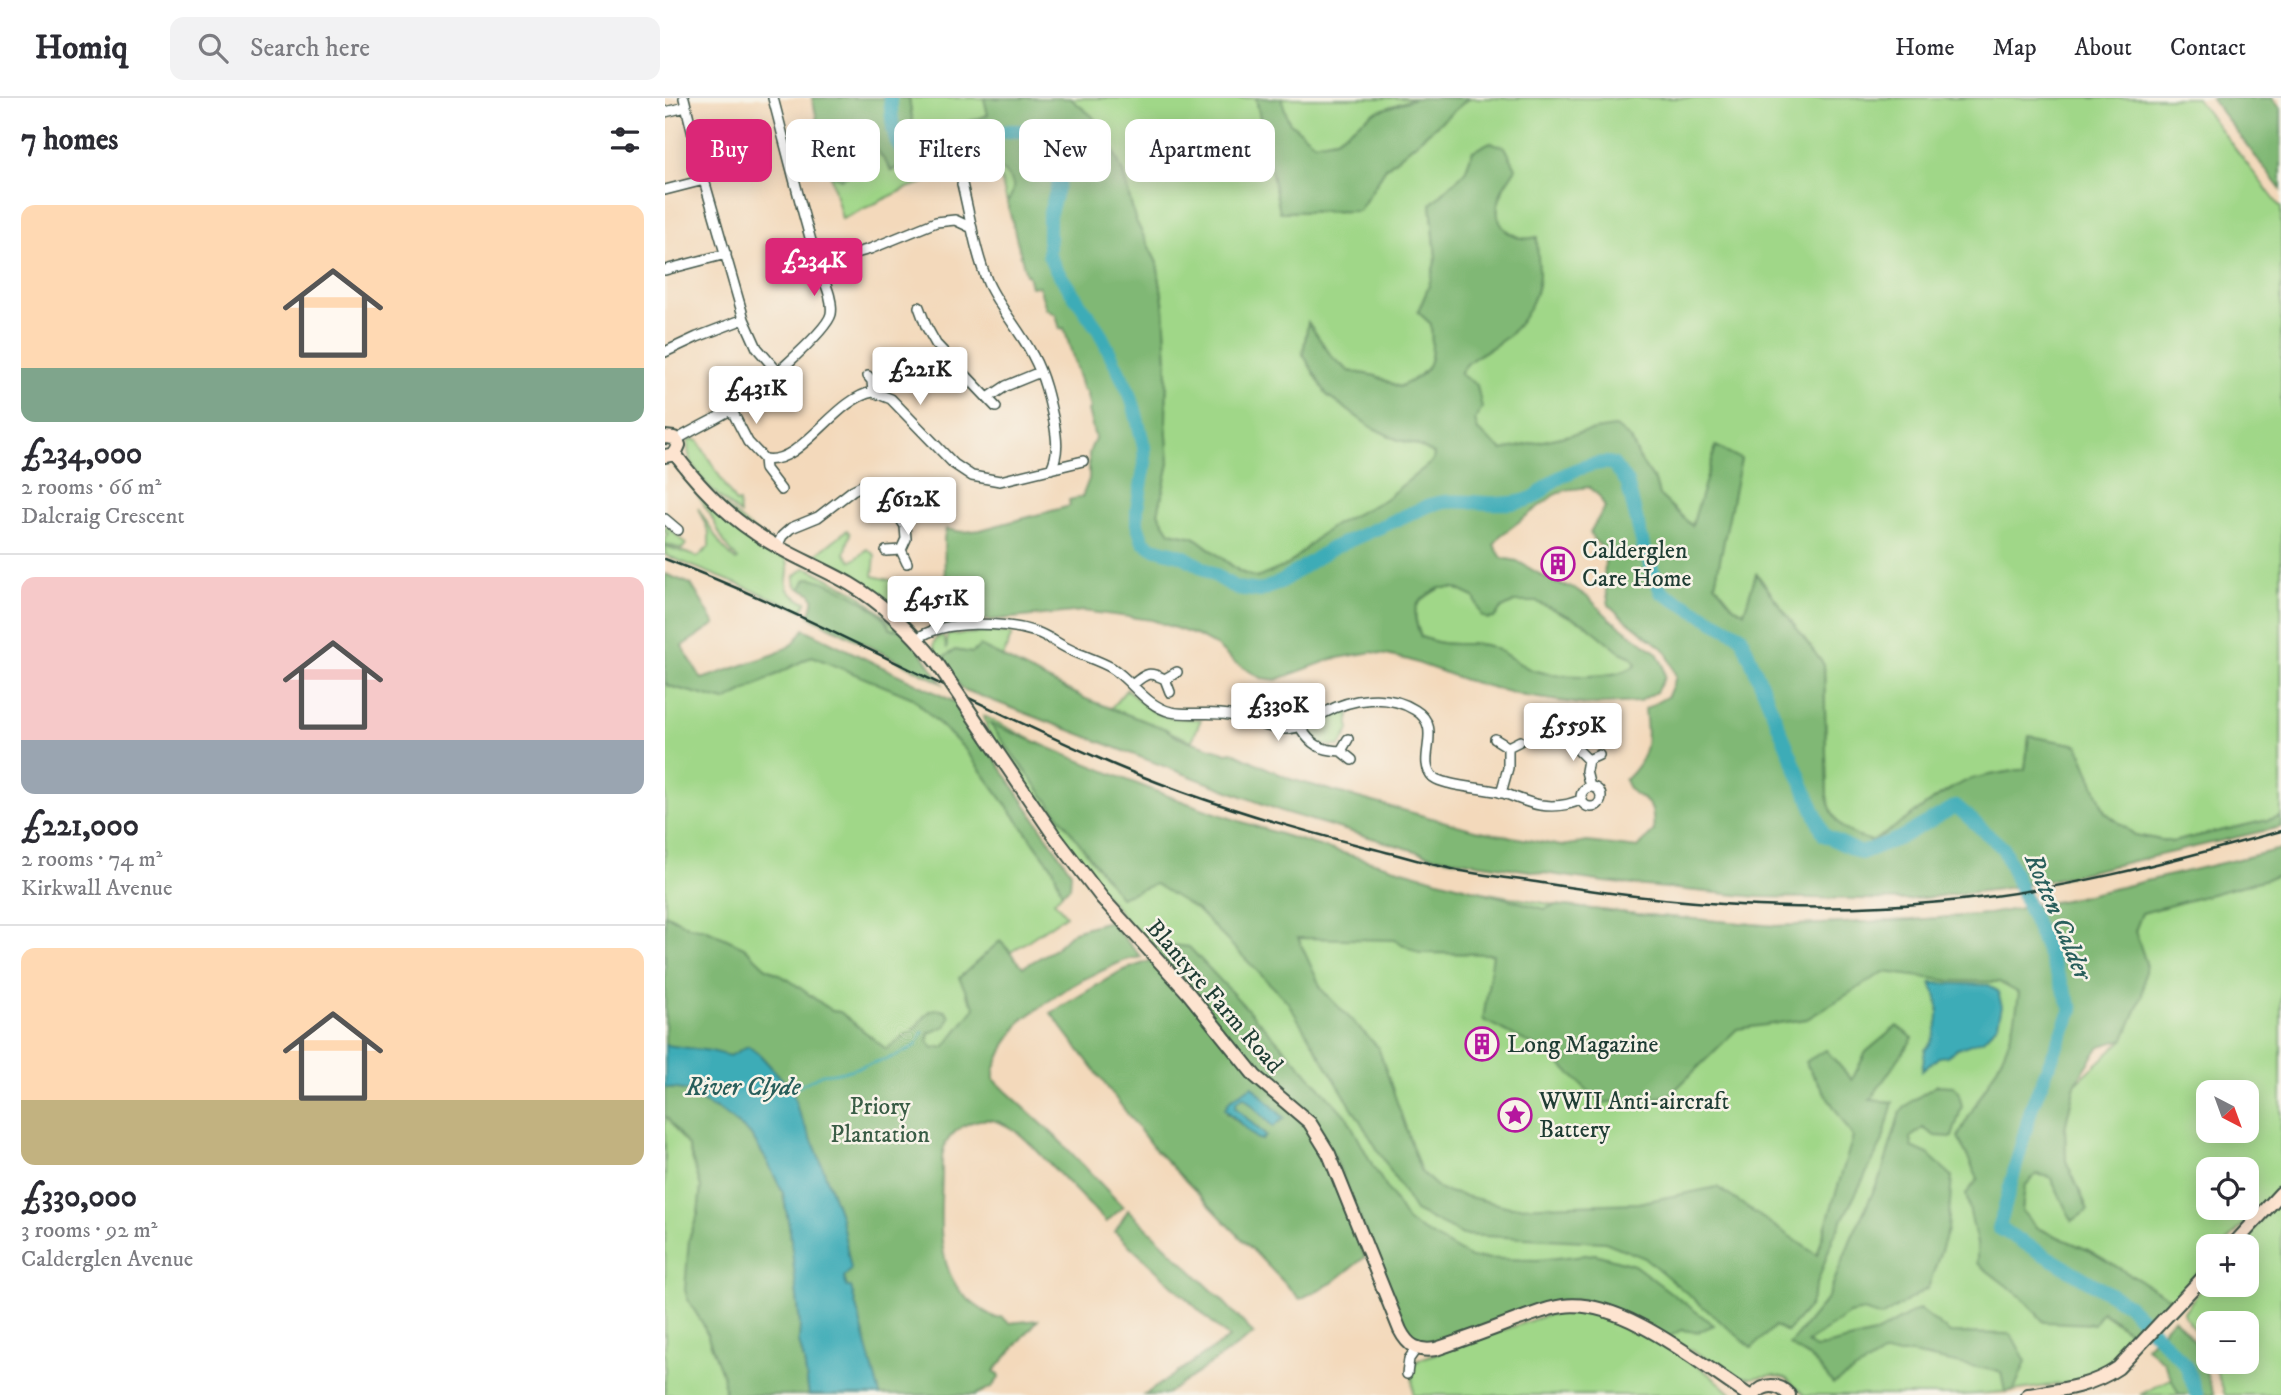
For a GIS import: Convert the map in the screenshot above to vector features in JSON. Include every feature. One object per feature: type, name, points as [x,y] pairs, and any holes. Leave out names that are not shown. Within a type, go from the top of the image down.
[{"type":"main road","points":[[670,438],[679,449],[670,455]]},
{"type":"main road","name":"Blantyre Farm Road","points":[[670,455],[720,506],[755,534],[864,593],[894,616],[917,639],[937,663],[1053,834],[1102,898],[1183,988],[1255,1076],[1315,1129],[1329,1154],[1400,1330],[1416,1349]]},
{"type":"main road","points":[[2243,1234],[2281,1193]]},
{"type":"main road","points":[[2028,1395],[2083,1386],[2103,1379],[2134,1352],[2196,1285]]},
{"type":"main road","points":[[1416,1349],[1436,1349],[1553,1308],[1585,1306],[1611,1313],[1652,1331],[1748,1395]]},
{"type":"main road","points":[[1754,1395],[1764,1387],[1771,1386],[1784,1390],[1789,1395]]},
{"type":"street","points":[[670,438],[731,410],[777,371],[829,320],[832,308],[830,300],[773,98]]},
{"type":"street","points":[[665,112],[685,102]]},
{"type":"street","points":[[665,190],[696,182]]},
{"type":"street","points":[[705,182],[744,319],[757,348],[777,371]]},
{"type":"street","points":[[962,184],[988,284],[1033,355],[1048,393],[1057,441],[1051,469]]},
{"type":"street","points":[[818,264],[870,249],[936,222],[955,220],[972,228]]},
{"type":"street","points":[[665,270],[726,254]]},
{"type":"street","points":[[919,307],[936,344],[996,407]]},
{"type":"street","points":[[665,352],[744,319]]},
{"type":"street","points":[[988,398],[1006,386],[1040,372]]},
{"type":"street","points":[[868,376],[872,381],[873,392]]},
{"type":"street","points":[[764,459],[773,459],[791,452],[852,400],[873,392],[891,399],[954,464],[972,476],[1000,481],[1083,461]]},
{"type":"street","points":[[731,410],[749,443],[764,459],[765,469],[781,490]]},
{"type":"street","points":[[776,547],[782,536],[791,528],[818,517],[853,489],[872,484],[884,493],[905,526],[907,539],[901,550]]},
{"type":"street","points":[[665,519],[678,530]]},
{"type":"street","points":[[886,551],[901,550]]},
{"type":"street","points":[[901,550],[907,563]]},
{"type":"street","points":[[917,639],[932,630],[957,626],[993,624],[1038,632],[1110,667],[1147,700],[1172,712],[1231,715],[1274,728],[1300,727],[1338,705],[1356,700],[1375,699],[1402,703],[1424,715],[1429,725],[1428,766],[1431,775],[1440,781],[1501,793],[1539,805],[1569,804],[1582,799]]},
{"type":"street","points":[[1165,679],[1177,672]]},
{"type":"street","points":[[1132,685],[1151,673],[1165,679],[1170,692]]},
{"type":"street","points":[[1300,727],[1308,740],[1317,747],[1341,751],[1352,760]]},
{"type":"street","points":[[1341,751],[1348,739]]},
{"type":"street","points":[[1495,739],[1508,747]]},
{"type":"street","points":[[1508,747],[1520,741]]},
{"type":"street","points":[[1501,793],[1508,768],[1508,747]]},
{"type":"street","points":[[1579,751],[1588,760],[1587,781],[1590,788]]},
{"type":"street","points":[[1588,760],[1599,755]]},
{"type":"street","points":[[1590,788],[1599,791],[1601,797],[1599,803],[1591,807],[1582,799],[1583,792],[1590,788]]},
{"type":"street","points":[[1407,1374],[1409,1359],[1416,1349]]},
{"type":"green space","points":[[812,98],[909,98],[912,119],[894,119],[892,171],[880,154],[880,119],[817,119]]},
{"type":"green space","points":[[909,98],[984,98],[988,115],[976,119],[912,119]]},
{"type":"green space","points":[[984,98],[1070,98],[1094,119],[1019,119],[1019,182],[1111,182],[1111,144],[1123,173],[1135,219],[1157,263],[1164,307],[1169,463],[1158,513],[1170,532],[1194,537],[1240,572],[1257,578],[1288,565],[1319,536],[1336,524],[1384,500],[1433,461],[1434,454],[1371,427],[1327,395],[1303,354],[1308,322],[1332,357],[1349,371],[1376,376],[1399,387],[1419,376],[1429,363],[1432,347],[1431,324],[1418,312],[1429,286],[1436,258],[1431,204],[1465,172],[1473,151],[1490,142],[1505,147],[1516,168],[1499,198],[1499,220],[1507,232],[1513,235],[1521,238],[1537,237],[1539,275],[1535,295],[1520,323],[1505,338],[1472,360],[1460,374],[1477,385],[1482,408],[1475,420],[1478,431],[1502,450],[1616,427],[1631,439],[1640,460],[1655,481],[1659,495],[1692,526],[1716,446],[1741,459],[1715,584],[1733,606],[1744,612],[1756,574],[1824,665],[1827,796],[1833,814],[1841,826],[1872,841],[1960,784],[1983,776],[2025,769],[2029,736],[2078,745],[2105,812],[2135,835],[2172,842],[2281,817],[2281,827],[2047,881],[1906,900],[1758,897],[1604,882],[1436,857],[1284,812],[962,689],[941,659],[955,650],[972,653],[980,646],[1086,699],[1166,729],[1177,737],[1227,753],[1233,752],[1290,779],[1475,830],[1561,846],[1587,842],[1638,848],[1654,831],[1653,813],[1625,780],[1639,763],[1645,748],[1645,709],[1668,696],[1676,677],[1666,651],[1609,605],[1604,579],[1606,551],[1590,532],[1605,507],[1599,496],[1589,487],[1565,490],[1554,495],[1500,536],[1494,545],[1502,558],[1517,561],[1555,583],[1574,588],[1589,598],[1610,619],[1657,653],[1665,677],[1656,692],[1638,702],[1587,705],[1524,696],[1465,680],[1409,660],[1372,652],[1332,659],[1276,680],[1261,678],[1198,636],[1152,620],[1083,611],[992,620],[969,619],[965,592],[958,583],[945,577],[946,529],[963,532],[980,530],[1070,506],[1069,500],[1082,497],[1089,479],[1089,453],[1095,438],[1086,391],[1083,391],[1064,328],[1060,329],[1056,315],[1046,309],[1039,286],[1031,287],[1026,275],[1007,202],[1013,191],[1010,178],[1005,172],[1005,119],[976,119],[988,115]],"holes":[[[1440,588],[1455,588],[1474,597],[1482,616],[1488,619],[1494,618],[1502,608],[1514,602],[1537,602],[1584,623],[1620,652],[1632,657],[1636,664],[1617,673],[1602,675],[1555,674],[1532,670],[1497,649],[1485,645],[1442,643],[1421,637],[1415,613],[1416,607],[1424,598]]]},
{"type":"green space","points":[[1070,98],[1256,98],[1260,119],[1125,119],[1125,181],[1111,156],[1111,119],[1085,119]]},
{"type":"green space","points":[[1256,98],[1281,98],[1289,122],[1314,143],[1336,139],[1373,113],[1415,98],[1469,98],[1386,168],[1359,211],[1280,212],[1274,182],[1275,119],[1260,119]]},
{"type":"green space","points":[[1281,98],[1415,98],[1373,113],[1336,139],[1314,143],[1289,122]]},
{"type":"green space","points":[[1469,98],[2196,98],[2281,208],[2281,817],[2172,842],[2135,835],[2105,812],[2078,745],[2029,737],[2025,769],[1983,776],[1960,784],[1871,842],[1847,831],[1833,814],[1827,796],[1824,665],[1757,574],[1745,612],[1733,606],[1715,584],[1740,459],[1716,447],[1693,527],[1659,495],[1655,481],[1640,460],[1631,439],[1542,443],[1502,451],[1478,431],[1460,375],[1471,360],[1504,339],[1518,323],[1531,304],[1538,276],[1526,240],[1510,233],[1500,223],[1497,210],[1503,191],[1473,151],[1465,172],[1431,204],[1436,258],[1429,286],[1418,312],[1431,324],[1431,356],[1425,370],[1399,387],[1376,376],[1349,371],[1332,357],[1308,323],[1303,354],[1327,395],[1371,427],[1435,454],[1433,461],[1384,500],[1319,536],[1288,565],[1257,578],[1241,572],[1194,537],[1170,532],[1158,513],[1169,463],[1164,307],[1157,263],[1135,219],[1125,182],[1274,182],[1280,212],[1359,211],[1386,168]]},
{"type":"green space","points":[[2211,98],[2272,98],[2281,109],[2281,190]]},
{"type":"green space","points":[[880,154],[892,171],[894,169],[894,182],[926,182],[910,187],[842,219],[832,182],[880,182]]},
{"type":"green space","points":[[1005,172],[1013,182],[1013,191],[1007,202],[1002,182],[1005,182]]},
{"type":"green space","points":[[689,440],[698,441],[736,503],[739,502],[740,514],[704,482],[691,461],[688,450]]},
{"type":"green space","points":[[680,468],[786,558],[787,587],[796,597],[806,602],[802,610],[665,555],[665,546],[698,557],[709,547],[709,533],[698,508],[721,545],[738,560],[724,542],[710,514]]},
{"type":"green space","points":[[667,526],[686,544],[682,549],[665,544]]},
{"type":"green space","points":[[847,530],[850,534],[845,554],[852,561],[867,549],[875,555],[873,576],[898,582],[893,606],[859,581],[813,557]]},
{"type":"green space","points":[[804,568],[858,594],[902,630],[890,629],[876,611],[860,599],[837,588],[803,584],[801,589],[799,588],[795,576]]},
{"type":"green space","points":[[665,574],[691,584],[715,624],[682,646],[702,679],[775,654],[793,644],[804,629],[957,703],[1071,872],[1070,887],[1062,893],[1053,868],[964,748],[913,698],[812,656],[725,701],[669,686],[665,682]]},
{"type":"green space","points":[[809,578],[855,597],[878,613],[890,629],[902,630],[942,683],[809,616],[813,599],[810,593],[801,589]]},
{"type":"green space","points":[[1440,588],[1455,588],[1474,597],[1482,616],[1494,618],[1502,608],[1514,602],[1537,602],[1584,623],[1620,652],[1632,657],[1637,664],[1617,673],[1603,675],[1555,674],[1532,670],[1497,649],[1485,645],[1442,643],[1421,637],[1416,620],[1416,607]]},
{"type":"green space","points":[[993,632],[1012,634],[1003,657],[980,647],[972,653],[955,650],[941,659],[934,647],[939,636],[943,636],[947,649],[947,635]]},
{"type":"green space","points":[[812,656],[913,698],[964,748],[1053,868],[1062,893],[1054,901],[1066,915],[1011,952],[1000,941],[966,994],[975,1008],[944,1047],[933,1048],[928,1041],[929,1012],[915,1028],[886,1049],[840,1012],[832,1011],[789,980],[765,967],[744,947],[705,929],[688,926],[665,914],[665,682],[669,686],[725,701]]},
{"type":"green space","points":[[1127,689],[1152,711],[1168,717],[1201,719],[1192,741],[1111,708]]},
{"type":"green space","points":[[1349,709],[1349,730],[1340,746],[1322,745],[1309,734],[1313,726]]},
{"type":"green space","points":[[984,716],[1115,781],[1304,846],[1443,885],[1555,905],[1776,926],[1989,914],[2037,996],[1985,1233],[2137,1337],[2102,1369],[2082,1381],[2005,1392],[1960,1395],[1804,1395],[1786,1378],[1774,1375],[1751,1378],[1738,1376],[1669,1338],[1584,1300],[1568,1299],[1536,1308],[1367,1239],[1076,858],[987,729]]},
{"type":"green space","points":[[989,723],[1197,807],[1346,854],[1545,909],[1555,905],[1776,926],[1989,914],[2070,899],[2281,849],[2281,875],[2142,913],[2135,931],[2146,963],[2142,996],[2124,1039],[2100,1046],[2075,1084],[2065,1128],[2066,1161],[2088,1210],[2072,1221],[2050,1177],[2036,1174],[2025,1186],[2022,1211],[2037,1228],[2088,1250],[2173,1300],[2137,1337],[2102,1311],[2094,1324],[2044,1322],[2024,1299],[1977,1263],[1977,1244],[1966,1194],[1978,1179],[1958,1137],[1995,1072],[2013,1026],[2019,993],[1999,982],[1951,981],[1884,972],[1807,1019],[1737,1029],[1669,1096],[1601,1103],[1547,1052],[1483,1020],[1493,954],[1419,953],[1394,940],[1298,938],[1322,990],[1378,1047],[1421,1172],[1441,1190],[1510,1207],[1638,1203],[1717,1187],[1817,1255],[1853,1137],[1805,1062],[1826,1050],[1852,1080],[1866,1052],[1897,1026],[1913,1038],[1870,1100],[1893,1102],[1882,1143],[1833,1238],[1809,1307],[1787,1332],[1775,1326],[1752,1348],[1645,1258],[1605,1242],[1463,1235],[1415,1211],[1287,1001],[1197,910],[1155,884],[1120,897]]},
{"type":"green space","points":[[2281,875],[2281,1184],[2259,1208],[2259,1157],[2196,1157],[2196,1220],[2247,1220],[2234,1234],[2196,1234],[2196,1274],[2173,1300],[2088,1250],[2037,1228],[2022,1211],[2025,1186],[2036,1174],[2051,1177],[2072,1221],[2088,1210],[2066,1161],[2065,1128],[2075,1084],[2124,1039],[2146,963],[2135,931],[2142,913]]},
{"type":"green space","name":"Priory Plantation","points":[[665,914],[688,926],[705,929],[744,947],[765,967],[789,980],[832,1011],[840,1012],[886,1049],[936,1009],[945,1011],[950,1017],[946,1026],[929,1033],[928,1041],[933,1048],[944,1047],[975,1008],[959,978],[1000,941],[1023,967],[1055,949],[1074,931],[1109,921],[1141,957],[1125,960],[1084,979],[1022,1020],[1005,1045],[994,1070],[994,1079],[1055,1136],[1123,1207],[1106,1222],[1025,1139],[1008,1126],[994,1120],[978,1120],[963,1126],[951,1136],[944,1147],[942,1244],[955,1284],[973,1304],[996,1318],[1002,1317],[1009,1323],[1038,1320],[994,1371],[999,1378],[992,1387],[975,1395],[880,1395],[851,1288],[847,1288],[844,1277],[841,1218],[792,1090],[760,1055],[748,1046],[730,1056],[665,1045]]},
{"type":"green space","points":[[1146,942],[1189,947],[1296,1061],[1347,1117],[1373,1166],[1408,1222],[1471,1258],[1537,1260],[1595,1254],[1634,1265],[1714,1325],[1698,1332],[1681,1330],[1669,1337],[1596,1304],[1573,1300],[1487,1324],[1432,1345],[1419,1343],[1408,1335],[1333,1153]]},
{"type":"green space","points":[[1153,960],[1316,1138],[1365,1257],[1332,1283],[1300,1299],[1152,1146],[1051,1013],[1121,971]],"holes":[[[1245,1091],[1249,1101],[1244,1097],[1237,1101],[1234,1107],[1266,1136],[1262,1140],[1227,1113],[1230,1100]]]},
{"type":"green space","points":[[1937,1085],[1953,1086],[1958,1090],[1962,1106],[1952,1137],[1935,1136],[1923,1128],[1911,1137],[1912,1147],[1928,1154],[1952,1176],[1948,1230],[1928,1288],[1881,1317],[1864,1311],[1849,1314],[1807,1343],[1816,1348],[1874,1334],[1919,1309],[1950,1333],[2011,1334],[2026,1361],[2014,1390],[2005,1392],[2001,1372],[1912,1354],[1883,1354],[1833,1384],[1812,1359],[1789,1345],[1827,1299],[1882,1173],[1900,1112]]},
{"type":"green space","points":[[665,1087],[689,1091],[750,1134],[783,1193],[790,1231],[800,1325],[799,1342],[809,1395],[725,1395],[723,1376],[703,1324],[685,1290],[689,1239],[698,1214],[701,1187],[688,1146],[665,1115]]},
{"type":"green space","points":[[665,1115],[688,1146],[701,1187],[698,1214],[689,1239],[688,1300],[703,1324],[723,1376],[725,1395],[665,1395]]},
{"type":"green space","points":[[2281,1199],[2281,1395],[2225,1395],[2217,1374],[2259,1374],[2259,1311],[2196,1311],[2196,1332],[2183,1313],[2196,1295],[2259,1297],[2259,1234],[2248,1234]]},
{"type":"green space","points":[[1128,1210],[1254,1334],[1165,1395],[1144,1395],[1229,1338],[1115,1232]]},
{"type":"green space","points":[[1569,1311],[1602,1315],[1636,1329],[1688,1359],[1733,1395],[1413,1395],[1412,1366],[1420,1359],[1547,1315]]},
{"type":"green space","points":[[2174,1318],[2194,1340],[2196,1374],[2206,1374],[2214,1395],[2179,1395],[2164,1362],[2146,1347]]},
{"type":"green space","points":[[2172,1378],[2179,1395],[2140,1395]]},
{"type":"water","points":[[1931,983],[1989,985],[1998,992],[2002,1006],[1998,1024],[1983,1040],[1939,1057],[1922,1071],[1925,1050],[1935,1033],[1938,1019],[1937,997]]},
{"type":"water","name":"River Clyde","points":[[665,1045],[730,1056],[748,1046],[760,1055],[792,1090],[841,1218],[851,1269],[844,1278],[847,1287],[851,1287],[880,1395],[809,1395],[799,1342],[800,1325],[790,1231],[783,1193],[750,1134],[689,1091],[665,1087]]},
{"type":"water","points":[[1252,1086],[1284,1118],[1273,1127],[1244,1097],[1237,1101],[1235,1107],[1266,1136],[1262,1140],[1256,1138],[1225,1109],[1230,1100]]},
{"type":"waterway","name":"Rotten Calder","points":[[890,98],[897,143],[908,156],[917,160],[967,136],[1011,131],[1037,135],[1049,150],[1060,178],[1049,216],[1049,255],[1055,268],[1099,331],[1130,394],[1144,447],[1145,464],[1137,509],[1137,524],[1143,542],[1153,548],[1183,556],[1236,588],[1260,591],[1281,582],[1330,549],[1430,505],[1443,502],[1520,502],[1539,494],[1554,481],[1577,469],[1600,463],[1613,464],[1627,482],[1643,545],[1661,592],[1741,636],[1824,835],[1861,853],[1900,838],[1956,806],[2003,848],[2072,1009],[2032,1106],[1999,1228],[2127,1304],[2186,1365],[2197,1395]]},
{"type":"waterway","points":[[790,1091],[822,1074],[843,1072],[896,1056],[915,1046],[923,1032]]},
{"type":"railway","points":[[665,559],[774,605],[1042,733],[1161,784],[1294,828],[1473,873],[1586,890],[1687,901],[1789,907],[1890,906],[1984,897],[2070,883],[2281,831]]},
{"type":"place","name":"Calderglen Care Home","points":[[1558,564]]},
{"type":"place","name":"Long Magazine","points":[[1482,1044]]},
{"type":"place","name":"WWII Anti-aircraft Battery","points":[[1515,1115]]}]
